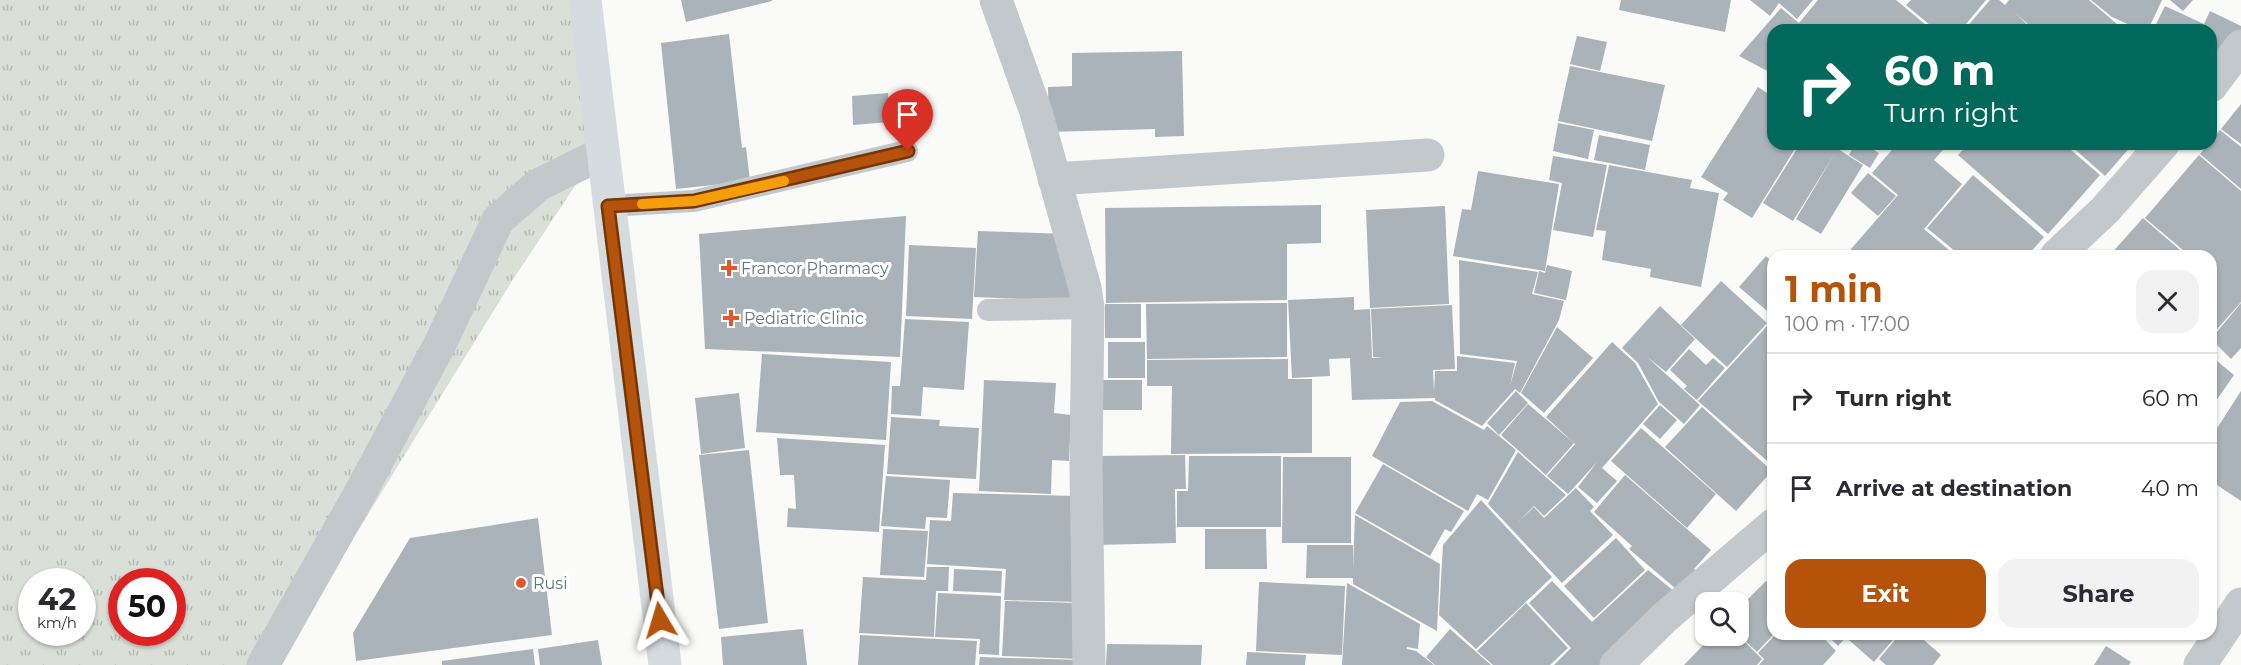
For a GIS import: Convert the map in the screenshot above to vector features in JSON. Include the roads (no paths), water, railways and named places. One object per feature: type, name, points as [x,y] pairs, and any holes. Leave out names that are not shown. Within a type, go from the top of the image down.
[{"type":"main road","points":[[585,0],[665,665]]},
{"type":"street","points":[[996,0],[1036,112],[1075,245],[1088,308],[1086,467],[1089,665]]},
{"type":"street","points":[[2217,78],[2241,46]]},
{"type":"street","points":[[2062,250],[2105,210],[2158,150]]},
{"type":"street","points":[[263,665],[359,495],[440,344],[498,220],[538,185],[603,153]]},
{"type":"street","points":[[1054,179],[1428,155]]},
{"type":"street","points":[[1616,665],[1664,618],[1767,530]]},
{"type":"street","points":[[2217,640],[2241,604]]},
{"type":"street","points":[[2200,665],[2217,640]]},
{"type":"lane","points":[[608,206],[694,201],[908,151]]},
{"type":"lane","points":[[988,310],[1088,308]]},
{"type":"place","name":"Francor Pharmacy","points":[[729,268]]},
{"type":"place","name":"Pediatric Clinic","points":[[731,318]]},
{"type":"place","name":"Rusi","points":[[521,583]]}]
